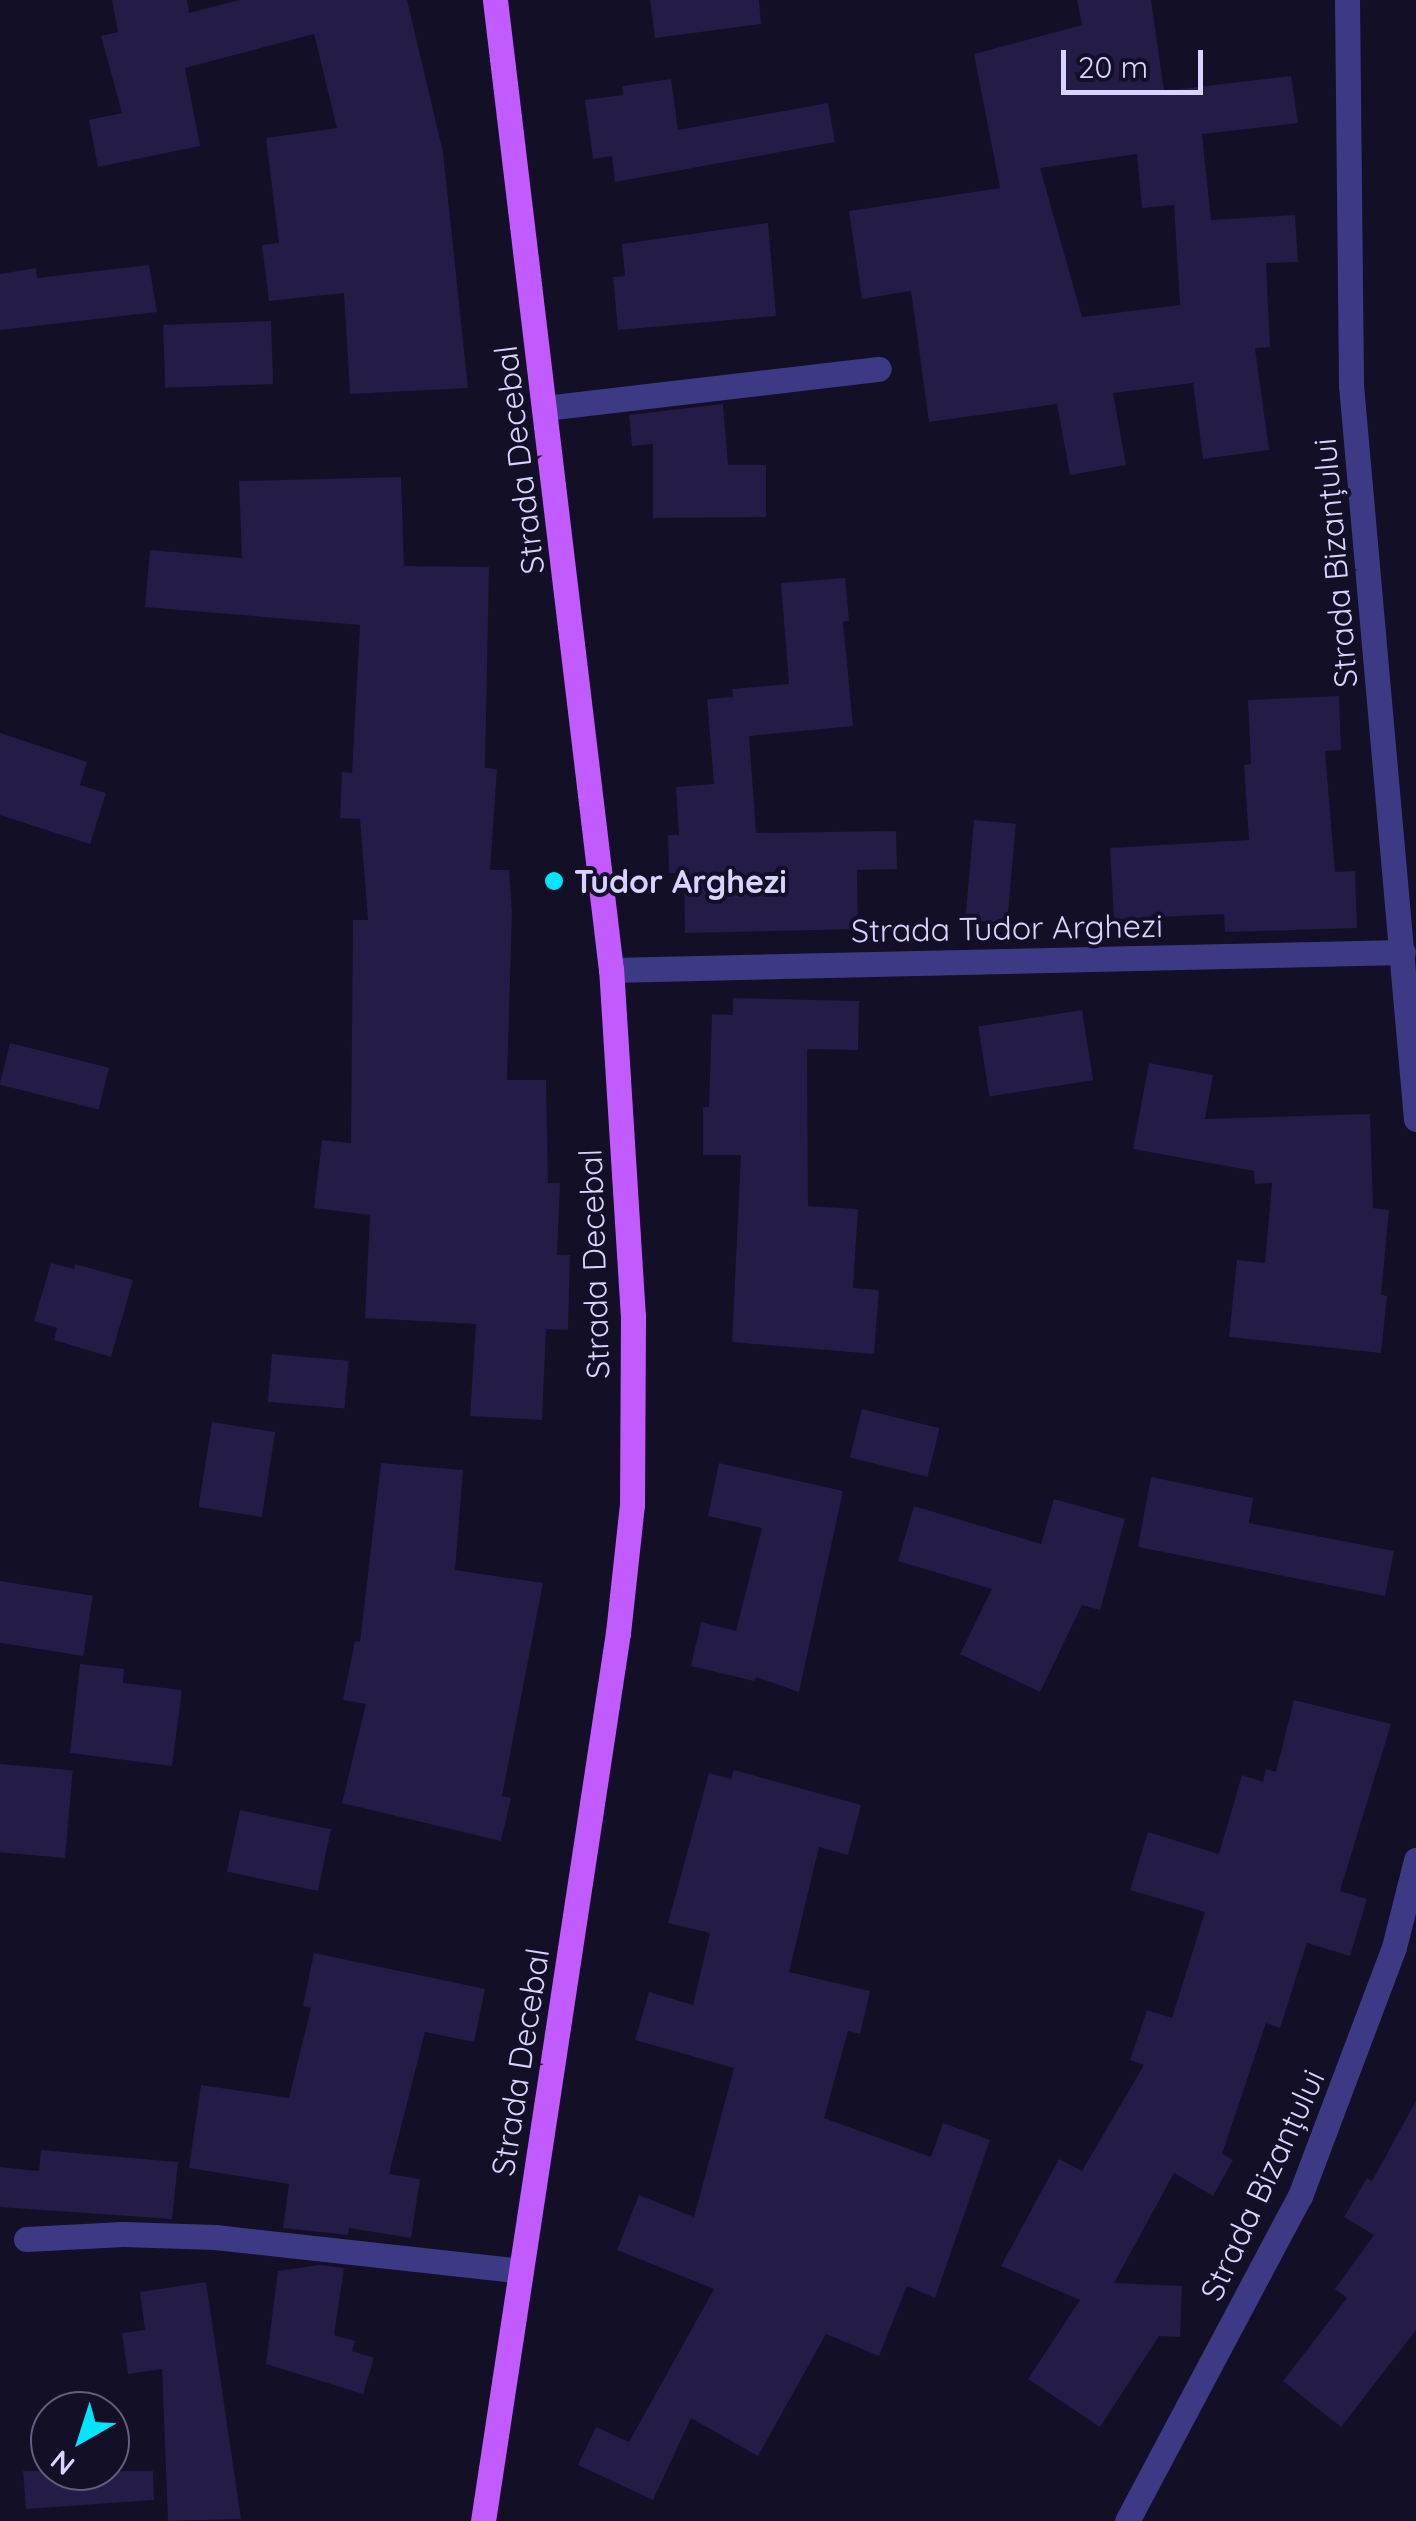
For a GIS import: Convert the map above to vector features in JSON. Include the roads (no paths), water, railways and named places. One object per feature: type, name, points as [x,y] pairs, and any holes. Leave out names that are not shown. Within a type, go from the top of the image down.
[{"type":"main road","name":"Strada Decebal","points":[[483,2521],[615,1652],[632,1505],[633,1317],[611,970],[495,0]]},
{"type":"street","name":"Strada Bizanțului","points":[[1347,0],[1351,385],[1416,1119]]},
{"type":"street","points":[[546,408],[878,369]]},
{"type":"street","name":"Strada Tudor Arghezi","points":[[611,970],[1403,952]]},
{"type":"street","name":"Strada Bizanțului","points":[[1127,2521],[1300,2196],[1394,1947],[1416,1860]]},
{"type":"street","points":[[26,2239],[123,2234],[215,2236],[521,2270]]},
{"type":"place","name":"Tudor Arghezi","points":[[554,881]]}]
